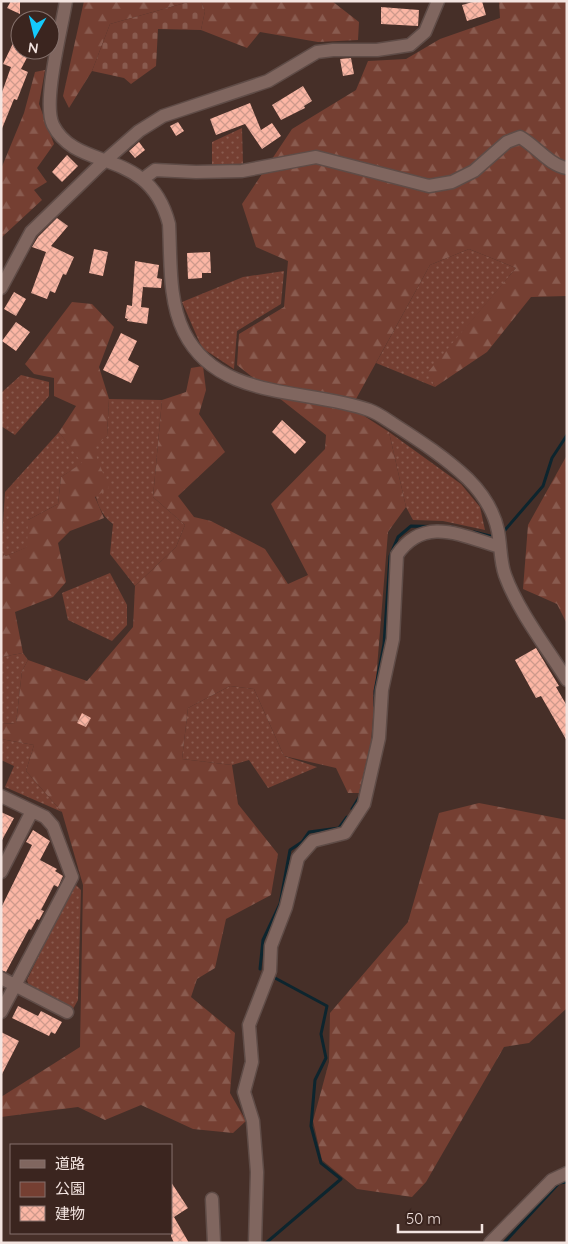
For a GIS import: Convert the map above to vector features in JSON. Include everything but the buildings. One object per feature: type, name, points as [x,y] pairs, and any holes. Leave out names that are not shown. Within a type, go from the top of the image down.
[{"type":"street","points":[[66,1],[52,85],[50,107],[53,124],[63,138],[78,149],[124,167],[143,179],[156,194],[166,211],[176,311],[184,333],[209,366],[226,376],[269,389],[371,410],[426,444],[467,478],[482,494],[491,509],[498,530],[506,576],[567,680]]},
{"type":"street","points":[[1,288],[31,232],[139,131],[163,116],[268,81],[317,52],[378,50],[410,45],[425,32],[438,1]]},
{"type":"street","points":[[143,179],[154,170],[196,172],[242,171],[316,157],[429,186],[452,182],[474,171],[507,142],[520,137],[533,144],[558,167],[567,168]]},
{"type":"street","points":[[256,1243],[257,1172],[253,1121],[244,1092],[252,1062],[249,1025],[270,971],[271,946],[286,907],[298,858],[313,840],[345,833],[364,804],[379,738],[382,690],[393,639],[397,555],[405,544],[418,534],[445,531],[500,548]]},
{"type":"street","points":[[1,796],[45,817],[53,826],[72,877],[1,1012]]},
{"type":"street","points":[[1,872],[32,811]]},
{"type":"street","points":[[1,978],[67,1012]]},
{"type":"street","points":[[490,1243],[552,1180],[567,1173]]},
{"type":"street","points":[[212,1199],[214,1243]]},
{"type":"green space","points":[[84,1],[192,1],[110,24],[92,71],[69,108],[63,96]]},
{"type":"green space","points":[[192,1],[201,1],[205,11],[201,30],[158,29],[156,66],[131,84],[124,78],[92,71],[110,24]]},
{"type":"green space","points":[[201,1],[332,1],[359,22],[358,40],[318,42],[260,32],[247,48],[201,30],[205,11]]},
{"type":"green space","points":[[499,1],[567,1],[567,296],[531,297],[487,352],[435,387],[428,372],[516,268],[469,249],[430,265],[356,399],[355,410],[389,432],[406,507],[388,532],[371,742],[359,793],[348,793],[336,768],[284,756],[254,689],[230,686],[188,708],[182,759],[232,765],[238,804],[278,854],[271,895],[226,919],[215,968],[197,979],[191,997],[235,1033],[230,1093],[246,1121],[233,1133],[193,1129],[141,1105],[105,1120],[78,1107],[1,1117],[1,1097],[80,1047],[83,885],[62,812],[26,771],[34,745],[1,739],[1,724],[16,723],[22,671],[28,660],[87,681],[133,627],[135,586],[176,547],[185,525],[153,497],[162,400],[186,392],[191,368],[203,366],[206,390],[199,414],[225,452],[178,496],[194,517],[211,521],[265,549],[288,584],[308,575],[271,504],[325,449],[326,435],[237,365],[239,334],[284,307],[288,261],[256,247],[242,204],[292,129],[356,90],[368,61],[406,59],[440,39],[500,18]]},
{"type":"green space","points":[[45,70],[39,104],[54,144],[37,168],[47,182],[34,190],[42,200],[2,237],[1,169],[24,113],[35,72]]},
{"type":"green space","points":[[242,128],[243,165],[212,166],[212,142]]},
{"type":"green space","points":[[469,249],[516,268],[429,372],[435,387],[376,363],[430,265]]},
{"type":"green space","points":[[284,271],[281,304],[237,331],[234,369],[202,348],[182,302],[243,277]]},
{"type":"green space","points":[[72,302],[92,304],[114,327],[99,367],[109,399],[107,436],[93,448],[109,488],[95,497],[104,518],[70,531],[58,543],[66,582],[53,597],[15,612],[23,653],[1,657],[1,553],[6,556],[27,547],[28,520],[58,504],[61,477],[82,463],[59,432],[76,406],[54,396],[54,378],[34,374],[25,364]]},
{"type":"green space","points":[[21,375],[49,382],[49,396],[15,435],[1,426],[1,393]]},
{"type":"green space","points":[[109,399],[162,400],[153,497],[185,525],[176,547],[135,586],[110,554],[113,524],[100,509],[93,479],[92,447],[107,436]]},
{"type":"green space","points":[[59,432],[83,463],[61,477],[58,504],[28,520],[28,547],[6,556],[1,553],[5,492]]},
{"type":"green space","points":[[389,432],[461,484],[480,507],[485,530],[443,521],[413,520],[406,507]]},
{"type":"green space","points":[[567,455],[567,624],[557,604],[523,589],[528,525]]},
{"type":"green space","points":[[110,573],[127,605],[127,625],[112,641],[68,620],[62,593]]},
{"type":"green space","points":[[23,653],[28,660],[22,671],[16,723],[1,724],[1,657]]},
{"type":"green space","points":[[230,686],[254,689],[284,756],[317,767],[268,788],[249,760],[232,765],[182,759],[188,708]]},
{"type":"green space","points":[[1,739],[34,745],[26,771],[62,812],[5,787],[14,766],[1,760]]},
{"type":"green space","points":[[479,803],[567,820],[567,1008],[529,1043],[504,1047],[426,1182],[412,1197],[357,1189],[322,1160],[313,1121],[329,1062],[330,1013],[408,922],[439,813]]},
{"type":"green space","points":[[74,883],[81,890],[78,1000],[73,1009],[29,986],[27,980]]},
{"type":"waterway","points":[[505,530],[543,486],[552,458],[567,435]]},
{"type":"waterway","points":[[375,706],[375,691],[384,644],[390,556],[398,537],[411,526],[453,527]]},
{"type":"waterway","points":[[474,532],[490,536]]},
{"type":"waterway","points":[[352,809],[360,796]]},
{"type":"waterway","points":[[260,969],[263,940],[280,904],[290,850],[302,842],[309,832],[339,828],[347,817]]},
{"type":"waterway","points":[[266,1243],[341,1179],[321,1163],[311,1126],[315,1080],[326,1058],[321,1034],[327,1006],[275,978]]},
{"type":"waterway","points":[[504,1243],[559,1183],[567,1182]]}]
